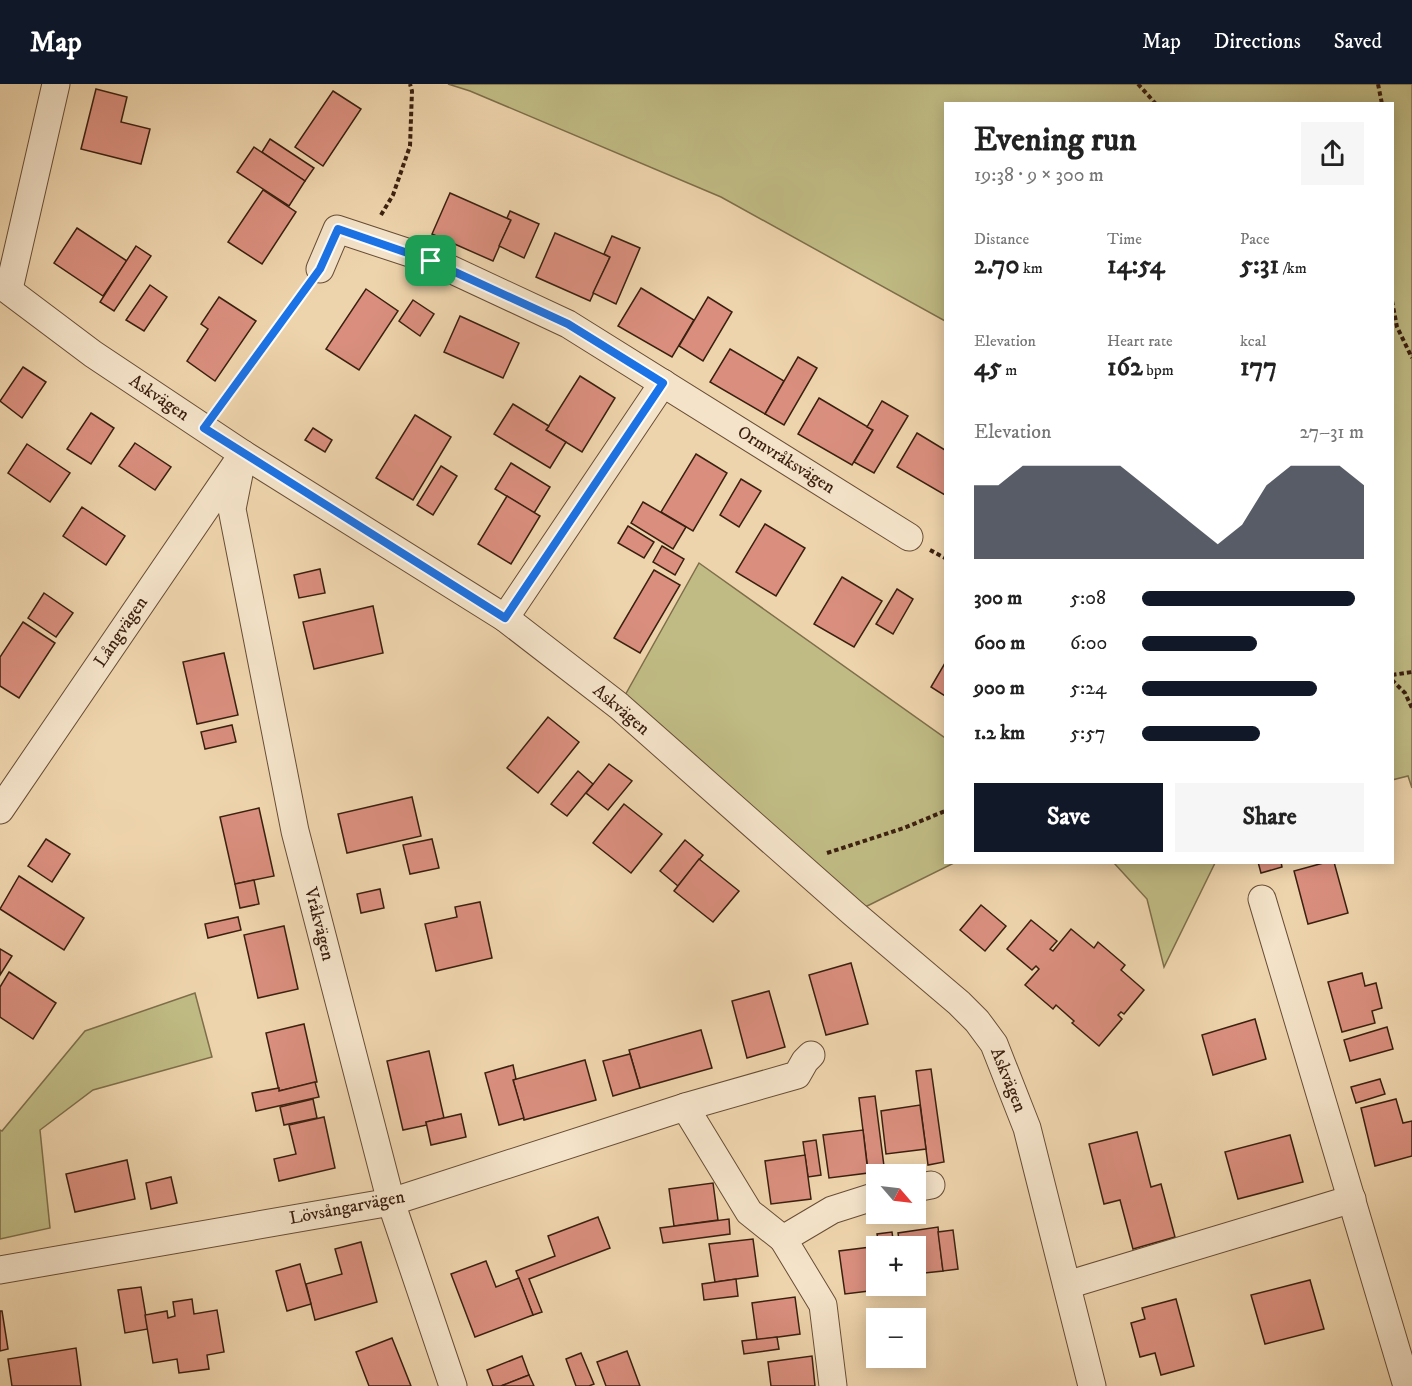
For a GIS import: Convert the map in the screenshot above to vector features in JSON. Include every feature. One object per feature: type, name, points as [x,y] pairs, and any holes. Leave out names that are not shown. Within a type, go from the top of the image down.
[{"type":"street","points":[[4,286],[56,84]]},
{"type":"street","name":"Ormvråksvägen","points":[[320,269],[338,229],[431,261],[568,324],[909,537]]},
{"type":"street","name":"Askvägen","points":[[4,286],[93,354],[243,454],[505,618],[619,706],[977,1021],[994,1044],[1027,1128],[1092,1386]]},
{"type":"street","points":[[505,618],[663,383]]},
{"type":"street","name":"Långvägen","points":[[0,810],[243,454]]},
{"type":"street","name":"Vråkvägen","points":[[243,454],[232,509],[295,831],[391,1203],[453,1386]]},
{"type":"street","points":[[1262,899],[1407,1386]]},
{"type":"street","name":"Lövsångarvägen","points":[[0,1270],[391,1203],[685,1107],[797,1076],[811,1055]]},
{"type":"street","points":[[685,1107],[749,1212],[783,1239],[823,1305],[833,1386]]},
{"type":"street","points":[[783,1239],[832,1210],[866,1199]]},
{"type":"street","points":[[1067,1285],[1352,1199]]},
{"type":"path","points":[[367,239],[393,195],[410,146],[412,91],[410,84]]},
{"type":"path","points":[[1138,84],[1154,102]]},
{"type":"path","points":[[1378,84],[1382,102]]},
{"type":"path","points":[[204,428],[320,269]]},
{"type":"path","points":[[1395,326],[1412,357]]},
{"type":"path","points":[[1394,675],[1412,672]]},
{"type":"path","points":[[1394,682],[1405,693],[1412,708]]},
{"type":"path","points":[[796,862],[904,828],[944,811]]},
{"type":"shaded area","points":[[448,84],[1412,84],[1412,788],[1408,776],[1394,780],[1394,102],[944,102],[944,320],[721,197],[470,91]]},
{"type":"shaded area","points":[[699,563],[944,737],[944,864],[952,864],[853,913],[619,706]]},
{"type":"shaded area","points":[[1115,864],[1215,864],[1164,967],[1147,899]]},
{"type":"shaded area","points":[[195,993],[212,1057],[93,1090],[40,1130],[50,1228],[0,1239],[0,1130],[2,1131],[85,1031]]},
{"type":"building","points":[[96,89],[127,97],[121,122],[150,129],[141,164],[81,149]]},
{"type":"building","points":[[333,91],[361,109],[323,166],[295,147]]},
{"type":"building","points":[[270,139],[314,168],[305,181],[262,152]]},
{"type":"building","points":[[254,147],[305,181],[289,206],[237,172]]},
{"type":"building","points":[[263,190],[296,212],[262,264],[228,242]]},
{"type":"building","points":[[450,193],[511,220],[493,261],[432,234]]},
{"type":"building","points":[[510,211],[539,224],[524,258],[499,246],[511,220],[507,218]]},
{"type":"building","points":[[77,228],[127,261],[103,296],[54,263]]},
{"type":"building","points":[[555,233],[610,257],[590,301],[536,277]]},
{"type":"building","points":[[612,236],[640,248],[616,304],[593,293],[610,257],[604,254]]},
{"type":"building","points":[[136,246],[151,256],[114,311],[100,302]]},
{"type":"building","points":[[150,285],[167,297],[144,331],[126,320]]},
{"type":"building","points":[[641,288],[694,320],[672,357],[618,326]]},
{"type":"building","points":[[366,289],[398,311],[359,370],[326,349]]},
{"type":"building","points":[[219,297],[256,321],[215,381],[187,361],[208,329],[201,324]]},
{"type":"building","points":[[708,297],[732,312],[703,361],[679,346]]},
{"type":"building","points":[[413,300],[434,314],[420,336],[399,321]]},
{"type":"building","points":[[460,316],[519,343],[503,378],[444,352]]},
{"type":"building","points":[[730,349],[784,381],[765,414],[710,382]]},
{"type":"building","points":[[798,357],[817,368],[784,425],[765,414]]},
{"type":"building","points":[[23,367],[46,382],[22,418],[0,401]]},
{"type":"building","points":[[580,376],[615,398],[582,452],[546,430]]},
{"type":"building","points":[[819,398],[873,430],[852,465],[798,434]]},
{"type":"building","points":[[882,401],[908,416],[874,473],[854,462],[873,430],[867,427]]},
{"type":"building","points":[[513,404],[549,426],[546,430],[566,442],[550,468],[494,434]]},
{"type":"building","points":[[91,413],[114,428],[91,464],[67,449]]},
{"type":"building","points":[[415,415],[451,437],[413,500],[376,478]]},
{"type":"building","points":[[313,428],[332,440],[325,452],[305,440]]},
{"type":"building","points":[[917,433],[944,449],[944,494],[897,467]]},
{"type":"building","points":[[135,443],[171,467],[155,490],[119,466]]},
{"type":"building","points":[[27,444],[70,473],[50,502],[8,473]]},
{"type":"building","points":[[696,454],[727,473],[693,531],[661,512]]},
{"type":"building","points":[[511,463],[550,487],[534,513],[495,489]]},
{"type":"building","points":[[441,466],[457,476],[433,515],[417,505]]},
{"type":"building","points":[[741,479],[761,491],[739,527],[720,515]]},
{"type":"building","points":[[507,496],[540,516],[511,564],[478,544]]},
{"type":"building","points":[[643,502],[686,527],[673,549],[631,523]]},
{"type":"building","points":[[82,507],[125,536],[106,565],[63,536]]},
{"type":"building","points":[[765,524],[805,548],[776,596],[736,572]]},
{"type":"building","points":[[628,526],[654,542],[644,558],[618,543]]},
{"type":"building","points":[[662,546],[684,559],[675,575],[653,562]]},
{"type":"building","points":[[320,569],[325,593],[299,598],[294,575]]},
{"type":"building","points":[[654,570],[680,585],[640,653],[614,638]]},
{"type":"building","points":[[842,577],[882,601],[854,647],[814,624]]},
{"type":"building","points":[[897,589],[913,599],[893,634],[876,624]]},
{"type":"building","points":[[44,593],[73,613],[56,637],[28,618]]},
{"type":"building","points":[[373,606],[383,653],[314,669],[303,622]]},
{"type":"building","points":[[23,622],[55,643],[19,698],[0,686],[0,657]]},
{"type":"building","points":[[224,653],[238,715],[197,724],[183,662]]},
{"type":"building","points":[[944,665],[944,695],[931,687]]},
{"type":"building","points":[[548,717],[579,742],[538,793],[507,768]]},
{"type":"building","points":[[232,725],[236,742],[205,749],[201,732]]},
{"type":"building","points":[[609,764],[632,781],[608,810],[586,793]]},
{"type":"building","points":[[578,771],[593,784],[567,816],[551,804]]},
{"type":"building","points":[[412,797],[421,836],[347,853],[338,814]]},
{"type":"building","points":[[624,804],[662,834],[631,873],[593,843]]},
{"type":"building","points":[[259,808],[274,876],[235,884],[220,817]]},
{"type":"building","points":[[46,839],[70,854],[52,882],[28,866]]},
{"type":"building","points":[[432,839],[439,868],[410,874],[403,845]]},
{"type":"building","points":[[685,840],[703,855],[678,886],[660,871]]},
{"type":"building","points":[[699,859],[739,891],[713,922],[674,891]]},
{"type":"building","points":[[1259,864],[1281,864],[1282,867],[1261,873]]},
{"type":"building","points":[[1320,864],[1335,864],[1348,913],[1308,924],[1294,871]]},
{"type":"building","points":[[19,876],[84,918],[64,950],[0,909]]},
{"type":"building","points":[[254,880],[259,904],[240,908],[235,884]]},
{"type":"building","points":[[380,889],[384,908],[361,913],[357,894]]},
{"type":"building","points":[[480,902],[492,958],[436,971],[425,924],[457,917],[455,907]]},
{"type":"building","points":[[981,905],[1006,926],[985,951],[960,930]]},
{"type":"building","points":[[238,917],[241,930],[208,938],[205,924]]},
{"type":"building","points":[[1031,920],[1057,941],[1050,949],[1053,951],[1071,929],[1094,948],[1098,942],[1125,965],[1121,970],[1144,990],[1124,1014],[1121,1012],[1118,1015],[1122,1019],[1099,1046],[1072,1023],[1074,1021],[1056,1005],[1053,1009],[1025,985],[1039,969],[1036,966],[1032,970],[1007,949]]},
{"type":"building","points":[[284,926],[298,989],[258,998],[244,935]]},
{"type":"building","points":[[0,949],[12,956],[0,975]]},
{"type":"building","points":[[851,963],[868,1024],[826,1035],[809,975]]},
{"type":"building","points":[[9,972],[56,1003],[33,1039],[0,1017],[0,987]]},
{"type":"building","points":[[1362,973],[1365,986],[1376,983],[1382,1008],[1372,1011],[1375,1023],[1342,1032],[1328,982]]},
{"type":"building","points":[[769,991],[785,1047],[747,1058],[732,1001]]},
{"type":"building","points":[[1255,1019],[1266,1059],[1213,1075],[1202,1035]]},
{"type":"building","points":[[304,1024],[317,1082],[279,1091],[266,1033]]},
{"type":"building","points":[[1387,1027],[1393,1049],[1350,1061],[1344,1040]]},
{"type":"building","points":[[701,1030],[712,1068],[640,1088],[629,1050]]},
{"type":"building","points":[[429,1051],[444,1118],[426,1122],[427,1125],[403,1130],[387,1061]]},
{"type":"building","points":[[630,1054],[640,1088],[613,1096],[603,1061]]},
{"type":"building","points":[[585,1060],[596,1100],[524,1120],[513,1080]]},
{"type":"building","points":[[513,1065],[516,1079],[513,1080],[524,1118],[499,1125],[485,1073]]},
{"type":"building","points":[[931,1069],[944,1162],[928,1165],[916,1071]]},
{"type":"building","points":[[1380,1079],[1385,1094],[1356,1103],[1351,1087]]},
{"type":"building","points":[[315,1082],[319,1097],[256,1111],[252,1093],[279,1088],[279,1091]]},
{"type":"building","points":[[875,1096],[884,1164],[867,1164],[859,1098]]},
{"type":"building","points":[[313,1099],[317,1118],[284,1125],[280,1107]]},
{"type":"building","points":[[1396,1099],[1403,1123],[1412,1121],[1412,1156],[1375,1166],[1361,1108]]},
{"type":"building","points":[[920,1105],[926,1149],[886,1154],[881,1111]]},
{"type":"building","points":[[461,1114],[466,1137],[431,1145],[426,1122]]},
{"type":"building","points":[[324,1117],[335,1168],[279,1181],[274,1159],[296,1154],[289,1125]]},
{"type":"building","points":[[863,1130],[866,1173],[829,1178],[823,1135]]},
{"type":"building","points":[[1137,1132],[1151,1187],[1161,1184],[1175,1237],[1133,1249],[1120,1200],[1104,1204],[1089,1144]]},
{"type":"building","points":[[1290,1135],[1303,1182],[1238,1199],[1225,1152]]},
{"type":"building","points":[[816,1140],[821,1175],[808,1177],[803,1142]]},
{"type":"building","points":[[805,1155],[811,1199],[771,1204],[765,1161]]},
{"type":"building","points":[[127,1160],[135,1199],[75,1212],[66,1174]]},
{"type":"building","points":[[171,1177],[177,1203],[151,1209],[146,1183]]},
{"type":"building","points":[[713,1183],[718,1220],[674,1226],[669,1189]]},
{"type":"building","points":[[598,1217],[610,1248],[529,1279],[542,1312],[533,1315],[516,1271],[555,1256],[548,1236]]},
{"type":"building","points":[[729,1219],[730,1234],[663,1243],[660,1228]]},
{"type":"building","points":[[938,1227],[943,1271],[926,1273],[926,1236],[898,1236],[898,1233]]},
{"type":"building","points":[[953,1230],[958,1269],[943,1271],[938,1232]]},
{"type":"building","points":[[892,1232],[893,1236],[877,1236],[877,1234]]},
{"type":"building","points":[[753,1239],[758,1276],[715,1282],[709,1244]]},
{"type":"building","points":[[361,1242],[377,1302],[315,1320],[306,1284],[342,1274],[335,1249]]},
{"type":"building","points":[[866,1247],[866,1291],[845,1294],[839,1251]]},
{"type":"building","points":[[486,1261],[496,1287],[519,1278],[533,1315],[475,1337],[451,1274]]},
{"type":"building","points":[[300,1264],[311,1304],[287,1311],[276,1271]]},
{"type":"building","points":[[736,1279],[738,1296],[704,1300],[702,1284]]},
{"type":"building","points":[[1310,1280],[1324,1329],[1265,1344],[1251,1295]]},
{"type":"building","points":[[141,1287],[148,1329],[125,1333],[118,1290]]},
{"type":"building","points":[[795,1297],[800,1334],[757,1340],[752,1303]]},
{"type":"building","points":[[192,1299],[194,1314],[217,1310],[224,1352],[207,1355],[209,1369],[179,1373],[177,1359],[153,1363],[145,1315],[167,1311],[168,1318],[175,1316],[173,1302]]},
{"type":"building","points":[[1176,1299],[1194,1366],[1161,1375],[1155,1353],[1140,1357],[1131,1323],[1145,1319],[1142,1308]]},
{"type":"building","points":[[0,1311],[2,1311],[8,1349],[0,1351]]},
{"type":"building","points":[[777,1337],[779,1349],[744,1354],[742,1341]]},
{"type":"building","points":[[392,1338],[411,1386],[369,1386],[356,1352]]},
{"type":"building","points":[[76,1348],[81,1386],[12,1386],[8,1359]]},
{"type":"building","points":[[627,1351],[640,1386],[606,1386],[597,1362]]},
{"type":"building","points":[[581,1353],[594,1384],[589,1386],[576,1386],[566,1359]]},
{"type":"building","points":[[522,1356],[529,1375],[501,1386],[493,1386],[487,1370]]},
{"type":"building","points":[[812,1356],[815,1386],[771,1386],[768,1362]]},
{"type":"building","points":[[529,1375],[534,1386],[501,1386]]},
{"type":"route","points":[[338,229],[431,261],[568,324],[663,383],[505,618],[204,428],[320,269],[338,229]]}]
